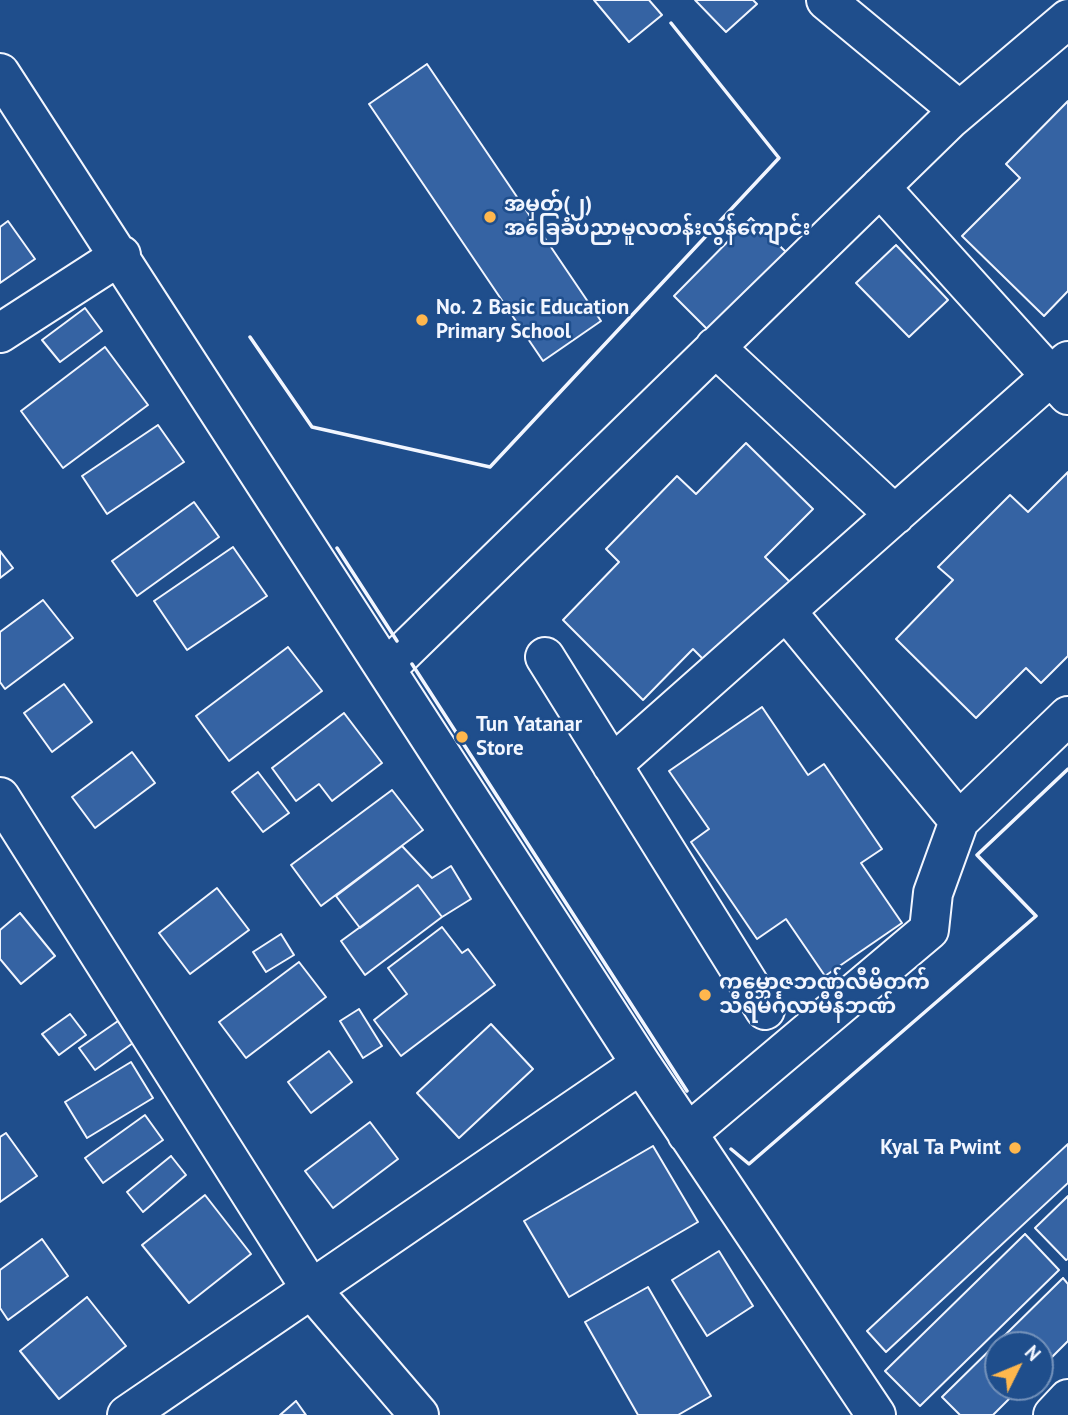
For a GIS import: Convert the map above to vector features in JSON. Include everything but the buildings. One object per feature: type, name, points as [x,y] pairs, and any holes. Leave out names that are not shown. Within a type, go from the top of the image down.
[{"type":"street","points":[[826,0],[949,102],[950,119]]},
{"type":"street","points":[[386,669],[950,119],[1068,19]]},
{"type":"street","points":[[0,73],[121,255],[640,1064],[876,1415]]},
{"type":"street","points":[[612,765],[895,515],[1062,377],[880,187]]},
{"type":"street","points":[[0,333],[121,255]]},
{"type":"street","points":[[716,347],[895,515]]},
{"type":"street","points":[[786,611],[959,821]]},
{"type":"street","points":[[545,657],[765,1010]]},
{"type":"street","points":[[687,1134],[929,930],[933,893],[959,821],[1068,716]]},
{"type":"street","points":[[0,797],[311,1289],[419,1415]]},
{"type":"street","points":[[127,1415],[640,1064]]},
{"type":"street","points":[[1053,1415],[1068,1399]]},
{"type":"wall","points":[[250,337],[312,427],[490,467],[779,158],[671,23]]},
{"type":"wall","points":[[337,548],[397,641]]},
{"type":"wall","points":[[412,664],[687,1091]]},
{"type":"wall","points":[[731,1149],[749,1164],[1036,916],[977,855],[1068,769]]},
{"type":"place","name":"အမှတ်(၂) အခြေခံပညာမူလတန်းလွန်ကျောင်း","points":[[490,217]]},
{"type":"place","name":"No. 2 Basic Education Primary School","points":[[422,320]]},
{"type":"place","name":"Tun Yatanar Store","points":[[462,737]]},
{"type":"place","name":"ကမ္ဘောဇဘဏ်လီမိတက် သီရိမင်္ဂလာမီနီဘဏ်","points":[[705,995]]},
{"type":"place","name":"Kyal Ta Pwint","points":[[1015,1148]]}]
